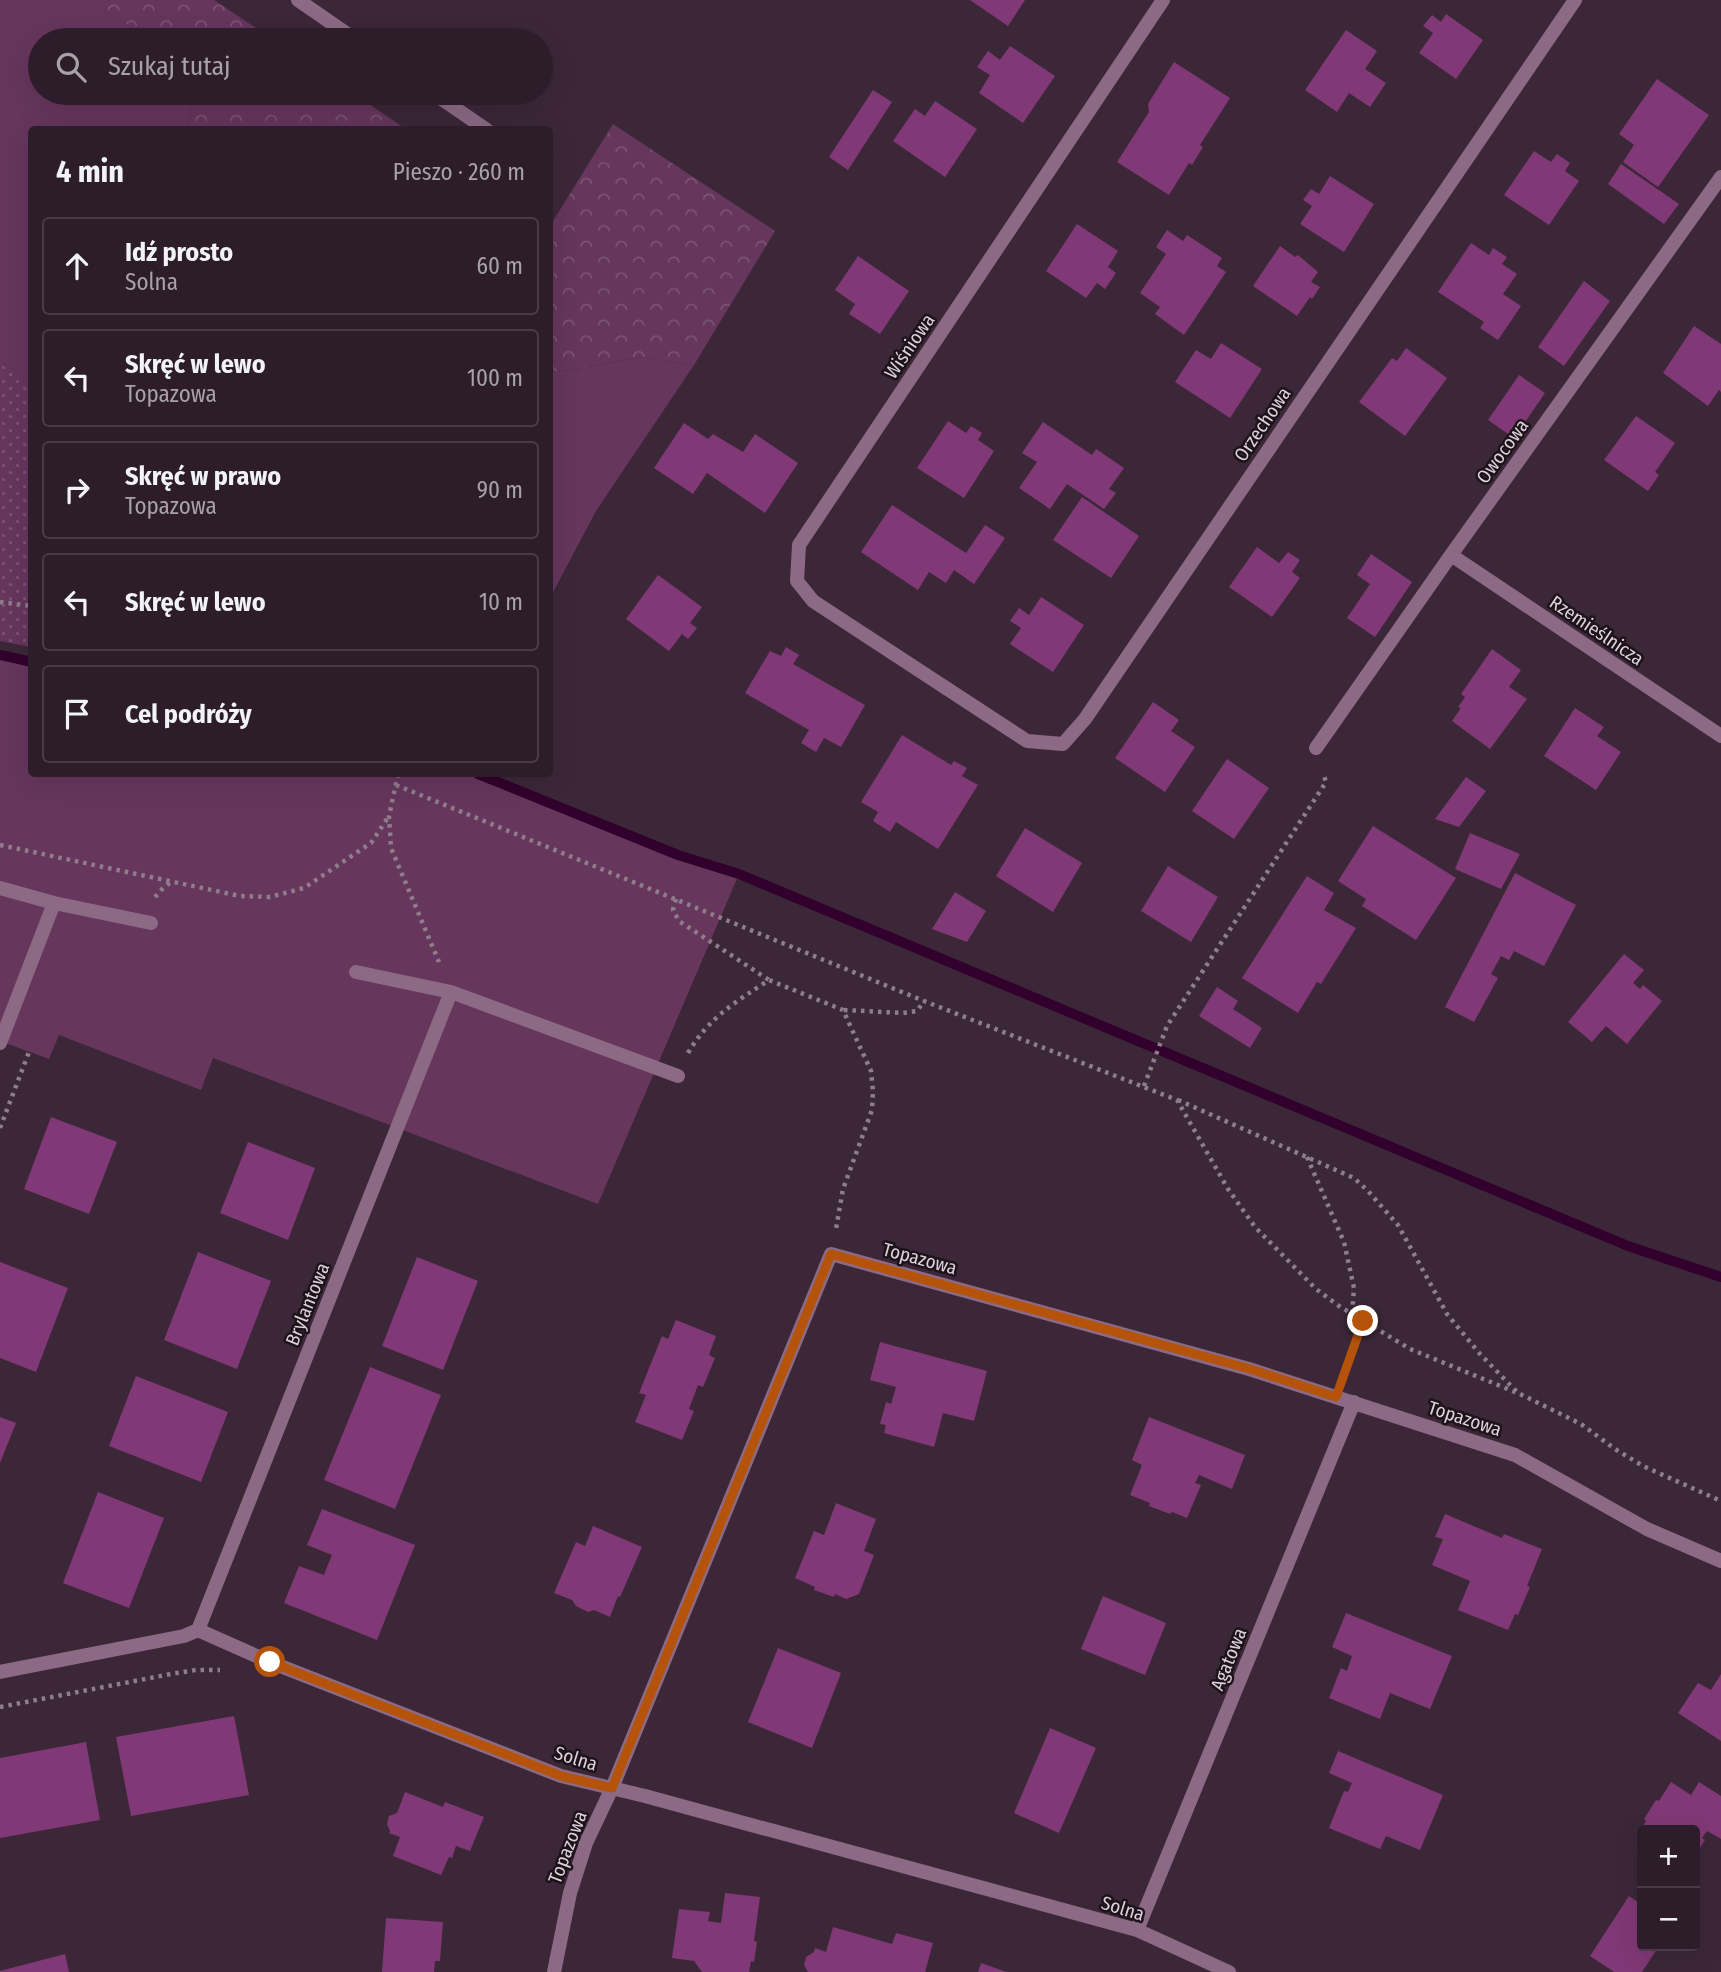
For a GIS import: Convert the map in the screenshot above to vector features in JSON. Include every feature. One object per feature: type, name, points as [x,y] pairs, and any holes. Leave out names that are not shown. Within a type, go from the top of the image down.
[{"type":"street","points":[[298,0],[339,28]]},
{"type":"street","name":"Wiśniowa","points":[[932,679],[813,601],[797,581],[799,545],[1163,0]]},
{"type":"street","name":"Orzechowa","points":[[932,679],[1027,741],[1063,744],[1093,708],[1575,0]]},
{"type":"street","points":[[450,105],[480,126]]},
{"type":"street","name":"Owocowa","points":[[1316,748],[1721,177]]},
{"type":"street","name":"Rzemieślnicza","points":[[1451,555],[1721,736]]},
{"type":"street","points":[[0,888],[54,903],[150,923]]},
{"type":"street","points":[[0,1043],[54,903]]},
{"type":"street","points":[[356,972],[451,992],[678,1076]]},
{"type":"street","name":"Brylantowa","points":[[198,1630],[451,992]]},
{"type":"street","name":"Topazowa","points":[[554,1972],[570,1893],[586,1843],[612,1788],[831,1254],[1250,1369],[1515,1455],[1647,1529],[1721,1561]]},
{"type":"street","name":"Agatowa","points":[[1138,1930],[1354,1402]]},
{"type":"street","points":[[0,1672],[184,1636],[198,1630]]},
{"type":"street","name":"Solna","points":[[198,1630],[270,1662],[549,1771],[1138,1930],[1229,1972]]},
{"type":"path","points":[[0,602],[28,606]]},
{"type":"path","points":[[1144,1086],[1167,1026],[1326,782],[1316,748]]},
{"type":"path","points":[[397,777],[389,816],[391,848],[451,992]]},
{"type":"path","points":[[396,785],[924,1001],[1144,1086],[1354,1178],[1398,1226],[1447,1314],[1480,1354],[1520,1394]]},
{"type":"path","points":[[0,845],[240,896],[270,897],[304,888],[371,843],[389,816]]},
{"type":"path","points":[[676,900],[673,910],[679,921],[769,980],[843,1010],[903,1013],[917,1011],[924,1001]]},
{"type":"path","points":[[678,1076],[688,1052],[708,1024],[769,980]]},
{"type":"path","points":[[831,1254],[843,1189],[872,1110],[873,1091],[871,1071],[843,1010]]},
{"type":"path","points":[[0,1128],[29,1052]]},
{"type":"path","points":[[1177,1100],[1228,1189],[1255,1227],[1317,1289],[1352,1315],[1410,1349],[1520,1394],[1581,1423],[1643,1466],[1721,1501]]},
{"type":"path","points":[[1307,1156],[1344,1242],[1354,1288],[1352,1315]]},
{"type":"path","points":[[1336,1397],[1363,1321]]},
{"type":"path","points":[[0,1707],[196,1670],[220,1670],[230,1673]]},
{"type":"green space","points":[[0,0],[90,0],[132,28],[28,28],[28,105],[191,105],[188,126],[28,126],[28,379],[0,361]]},
{"type":"green space","points":[[90,0],[214,0],[256,28],[132,28]]},
{"type":"green space","points":[[191,105],[370,105],[402,126],[188,126]]},
{"type":"green space","points":[[613,124],[775,231],[694,365],[640,357],[553,372],[553,221]]},
{"type":"green space","points":[[640,357],[694,365],[596,511],[553,592],[553,372]]},
{"type":"green space","points":[[0,361],[28,379],[28,646],[0,641]]},
{"type":"green space","points":[[0,655],[28,661],[28,777],[485,777],[678,855],[739,874],[598,1204],[213,1058],[201,1090],[59,1035],[49,1059],[0,1041]]},
{"type":"building","points":[[970,0],[1025,0],[1008,26]]},
{"type":"building","points":[[1446,14],[1483,40],[1456,79],[1419,53],[1433,33],[1423,26],[1432,15],[1441,22]]},
{"type":"building","points":[[1346,30],[1377,51],[1365,69],[1386,83],[1370,107],[1349,93],[1337,112],[1305,90]]},
{"type":"building","points":[[1010,46],[1055,76],[1023,123],[979,93],[990,75],[977,67],[988,51],[1000,60]]},
{"type":"building","points":[[1174,62],[1230,98],[1200,145],[1203,147],[1192,165],[1189,163],[1169,195],[1117,162],[1149,112],[1148,104]]},
{"type":"building","points":[[1657,79],[1709,115],[1658,187],[1623,162],[1634,145],[1619,134]]},
{"type":"building","points":[[873,90],[892,102],[848,170],[829,157]]},
{"type":"building","points":[[935,101],[977,129],[945,177],[893,141],[915,109],[925,116]]},
{"type":"building","points":[[1534,151],[1551,162],[1557,154],[1570,163],[1565,171],[1579,181],[1549,225],[1504,195]]},
{"type":"building","points":[[1621,164],[1679,204],[1664,224],[1608,184]]},
{"type":"building","points":[[1330,176],[1374,204],[1344,252],[1300,224],[1312,206],[1303,200],[1311,189],[1319,194]]},
{"type":"building","points":[[1077,224],[1118,251],[1108,267],[1116,273],[1105,289],[1097,283],[1086,298],[1046,271]]},
{"type":"building","points":[[1167,230],[1183,241],[1187,235],[1222,258],[1217,266],[1226,272],[1184,335],[1155,314],[1160,307],[1140,293],[1166,254],[1156,247]]},
{"type":"building","points":[[1471,243],[1489,255],[1493,248],[1507,257],[1502,264],[1517,274],[1503,294],[1521,306],[1498,340],[1480,328],[1484,322],[1438,292]]},
{"type":"building","points":[[1280,246],[1295,257],[1298,255],[1318,272],[1311,282],[1320,287],[1297,316],[1253,286]]},
{"type":"building","points":[[858,256],[909,291],[880,334],[849,314],[855,304],[835,290]]},
{"type":"building","points":[[1584,281],[1610,301],[1564,366],[1538,347]]},
{"type":"building","points":[[1694,326],[1721,344],[1721,392],[1719,390],[1708,406],[1663,373]]},
{"type":"building","points":[[1221,343],[1262,369],[1230,418],[1175,382],[1196,350],[1211,359]]},
{"type":"building","points":[[1406,348],[1447,378],[1405,436],[1359,402],[1392,358],[1397,361]]},
{"type":"building","points":[[1519,375],[1545,393],[1514,438],[1488,420]]},
{"type":"building","points":[[1636,416],[1675,443],[1655,472],[1659,475],[1648,491],[1604,460]]},
{"type":"building","points":[[948,421],[966,433],[971,426],[982,433],[978,440],[994,451],[964,498],[917,468]]},
{"type":"building","points":[[1043,422],[1092,455],[1096,449],[1124,468],[1109,489],[1116,493],[1104,509],[1067,484],[1050,509],[1019,488],[1037,462],[1022,453]]},
{"type":"building","points":[[684,423],[708,439],[713,434],[743,452],[755,434],[798,463],[765,513],[707,473],[693,494],[654,468]]},
{"type":"building","points":[[1082,497],[1139,536],[1111,578],[1053,540]]},
{"type":"building","points":[[892,505],[966,553],[985,525],[1005,538],[974,584],[954,570],[946,583],[929,572],[918,590],[861,552]]},
{"type":"building","points":[[1257,547],[1279,563],[1288,552],[1300,560],[1292,572],[1300,578],[1272,617],[1229,587]]},
{"type":"building","points":[[1371,554],[1412,582],[1375,637],[1347,618],[1370,584],[1357,575]]},
{"type":"building","points":[[658,575],[702,607],[690,623],[697,628],[688,639],[682,634],[669,651],[626,619]]},
{"type":"building","points":[[1041,597],[1084,625],[1053,672],[1010,644],[1021,628],[1010,621],[1019,608],[1029,615]]},
{"type":"building","points":[[786,647],[799,655],[793,664],[865,705],[841,747],[824,738],[816,752],[801,743],[809,730],[745,693],[770,651],[781,656]]},
{"type":"building","points":[[1492,649],[1521,670],[1509,687],[1527,699],[1490,749],[1452,721],[1465,697],[1461,694]]},
{"type":"building","points":[[1153,702],[1179,720],[1171,731],[1195,747],[1165,792],[1115,758]]},
{"type":"building","points":[[1575,708],[1604,727],[1597,736],[1621,752],[1596,790],[1544,756]]},
{"type":"building","points":[[902,735],[951,765],[954,761],[967,768],[962,776],[978,785],[938,849],[896,822],[890,832],[873,821],[878,812],[861,802]]},
{"type":"building","points":[[1227,759],[1269,788],[1234,839],[1192,811]]},
{"type":"building","points":[[1466,777],[1486,791],[1459,827],[1435,819]]},
{"type":"building","points":[[1373,826],[1456,878],[1416,940],[1362,906],[1366,899],[1338,881]]},
{"type":"building","points":[[1025,828],[1082,863],[1053,912],[996,876]]},
{"type":"building","points":[[1470,833],[1520,854],[1501,889],[1455,869]]},
{"type":"building","points":[[1168,866],[1218,897],[1191,942],[1141,911]]},
{"type":"building","points":[[1515,873],[1576,905],[1544,966],[1514,951],[1509,960],[1501,956],[1491,974],[1498,978],[1474,1022],[1445,1007]]},
{"type":"building","points":[[1307,876],[1334,893],[1324,910],[1356,928],[1321,984],[1317,982],[1298,1013],[1242,978]]},
{"type":"building","points":[[955,892],[986,911],[967,942],[932,929]]},
{"type":"building","points":[[1624,954],[1644,970],[1633,983],[1640,989],[1643,985],[1662,1001],[1627,1044],[1606,1026],[1592,1042],[1568,1022]]},
{"type":"building","points":[[1217,987],[1238,1001],[1233,1009],[1262,1028],[1250,1048],[1199,1016]]},
{"type":"building","points":[[51,1117],[117,1142],[89,1214],[24,1189]]},
{"type":"building","points":[[248,1142],[315,1168],[288,1240],[220,1213]]},
{"type":"building","points":[[198,1252],[271,1281],[237,1369],[164,1340]]},
{"type":"building","points":[[417,1257],[478,1281],[443,1370],[382,1346]]},
{"type":"building","points":[[0,1262],[68,1288],[36,1372],[0,1358]]},
{"type":"building","points":[[676,1320],[716,1336],[709,1355],[715,1358],[703,1387],[698,1385],[689,1409],[694,1411],[682,1440],[635,1422],[646,1395],[639,1393],[662,1336],[668,1339]]},
{"type":"building","points":[[880,1342],[987,1371],[974,1421],[943,1413],[934,1447],[884,1433],[886,1425],[880,1424],[886,1402],[891,1404],[896,1387],[870,1380]]},
{"type":"building","points":[[370,1367],[441,1395],[395,1509],[324,1480]]},
{"type":"building","points":[[136,1376],[228,1412],[201,1482],[109,1446]]},
{"type":"building","points":[[0,1417],[16,1423],[0,1463]]},
{"type":"building","points":[[1149,1417],[1245,1455],[1232,1489],[1199,1475],[1195,1483],[1201,1485],[1187,1518],[1149,1506],[1150,1503],[1130,1495],[1142,1465],[1132,1460]]},
{"type":"building","points":[[98,1492],[164,1518],[129,1608],[63,1583]]},
{"type":"building","points":[[836,1503],[876,1519],[864,1551],[874,1555],[859,1594],[846,1599],[814,1590],[815,1587],[795,1578],[814,1531],[824,1535]]},
{"type":"building","points":[[322,1509],[415,1545],[377,1640],[284,1603],[299,1566],[324,1575],[332,1555],[307,1545]]},
{"type":"building","points":[[1445,1514],[1502,1538],[1504,1534],[1542,1549],[1527,1586],[1530,1587],[1508,1630],[1458,1610],[1470,1581],[1432,1565],[1443,1539],[1435,1537]]},
{"type":"building","points":[[593,1526],[642,1547],[610,1617],[594,1610],[588,1612],[576,1606],[572,1600],[554,1593],[576,1542],[585,1546]]},
{"type":"building","points":[[1103,1596],[1166,1623],[1145,1675],[1081,1649]]},
{"type":"building","points":[[1346,1613],[1452,1656],[1430,1709],[1390,1693],[1380,1719],[1329,1698],[1341,1668],[1347,1671],[1352,1656],[1332,1647]]},
{"type":"building","points":[[778,1648],[841,1673],[812,1748],[748,1722]]},
{"type":"building","points":[[1721,1674],[1721,1741],[1678,1713],[1698,1683],[1711,1690]]},
{"type":"building","points":[[234,1716],[249,1795],[131,1816],[116,1737]]},
{"type":"building","points":[[1050,1728],[1096,1748],[1059,1833],[1014,1813]]},
{"type":"building","points":[[86,1742],[100,1820],[0,1838],[0,1758]]},
{"type":"building","points":[[1338,1751],[1443,1795],[1420,1850],[1386,1836],[1380,1849],[1329,1828],[1344,1791],[1348,1792],[1352,1783],[1329,1773]]},
{"type":"building","points":[[1671,1782],[1691,1795],[1699,1782],[1721,1796],[1721,1839],[1707,1831],[1700,1848],[1700,1825],[1644,1825],[1644,1819],[1656,1800],[1659,1801]]},
{"type":"building","points":[[405,1792],[443,1807],[445,1802],[484,1817],[470,1851],[456,1846],[441,1875],[393,1856],[400,1837],[389,1833],[387,1824],[389,1816],[397,1813]]},
{"type":"building","points":[[725,1893],[760,1897],[754,1941],[757,1942],[754,1962],[751,1961],[749,1972],[702,1972],[694,1961],[672,1958],[679,1909],[710,1912],[708,1921],[721,1923]]},
{"type":"building","points":[[1629,1896],[1637,1902],[1637,1951],[1656,1951],[1642,1972],[1614,1972],[1590,1956]]},
{"type":"building","points":[[386,1918],[443,1922],[440,1961],[435,1961],[434,1972],[382,1972]]},
{"type":"building","points":[[833,1927],[892,1944],[896,1933],[933,1943],[925,1972],[808,1972],[804,1965],[806,1957],[814,1952],[815,1948],[826,1952]]},
{"type":"building","points":[[65,1954],[69,1972],[0,1972],[0,1971]]},
{"type":"building","points":[[981,1963],[1007,1972],[978,1972]]},
{"type":"waterway","points":[[0,655],[28,661]]},
{"type":"waterway","points":[[485,777],[678,855],[739,874],[1628,1246],[1721,1277]]},
{"type":"route","points":[[270,1662],[561,1776],[612,1788],[831,1254],[1250,1369],[1336,1397],[1363,1321]]}]
